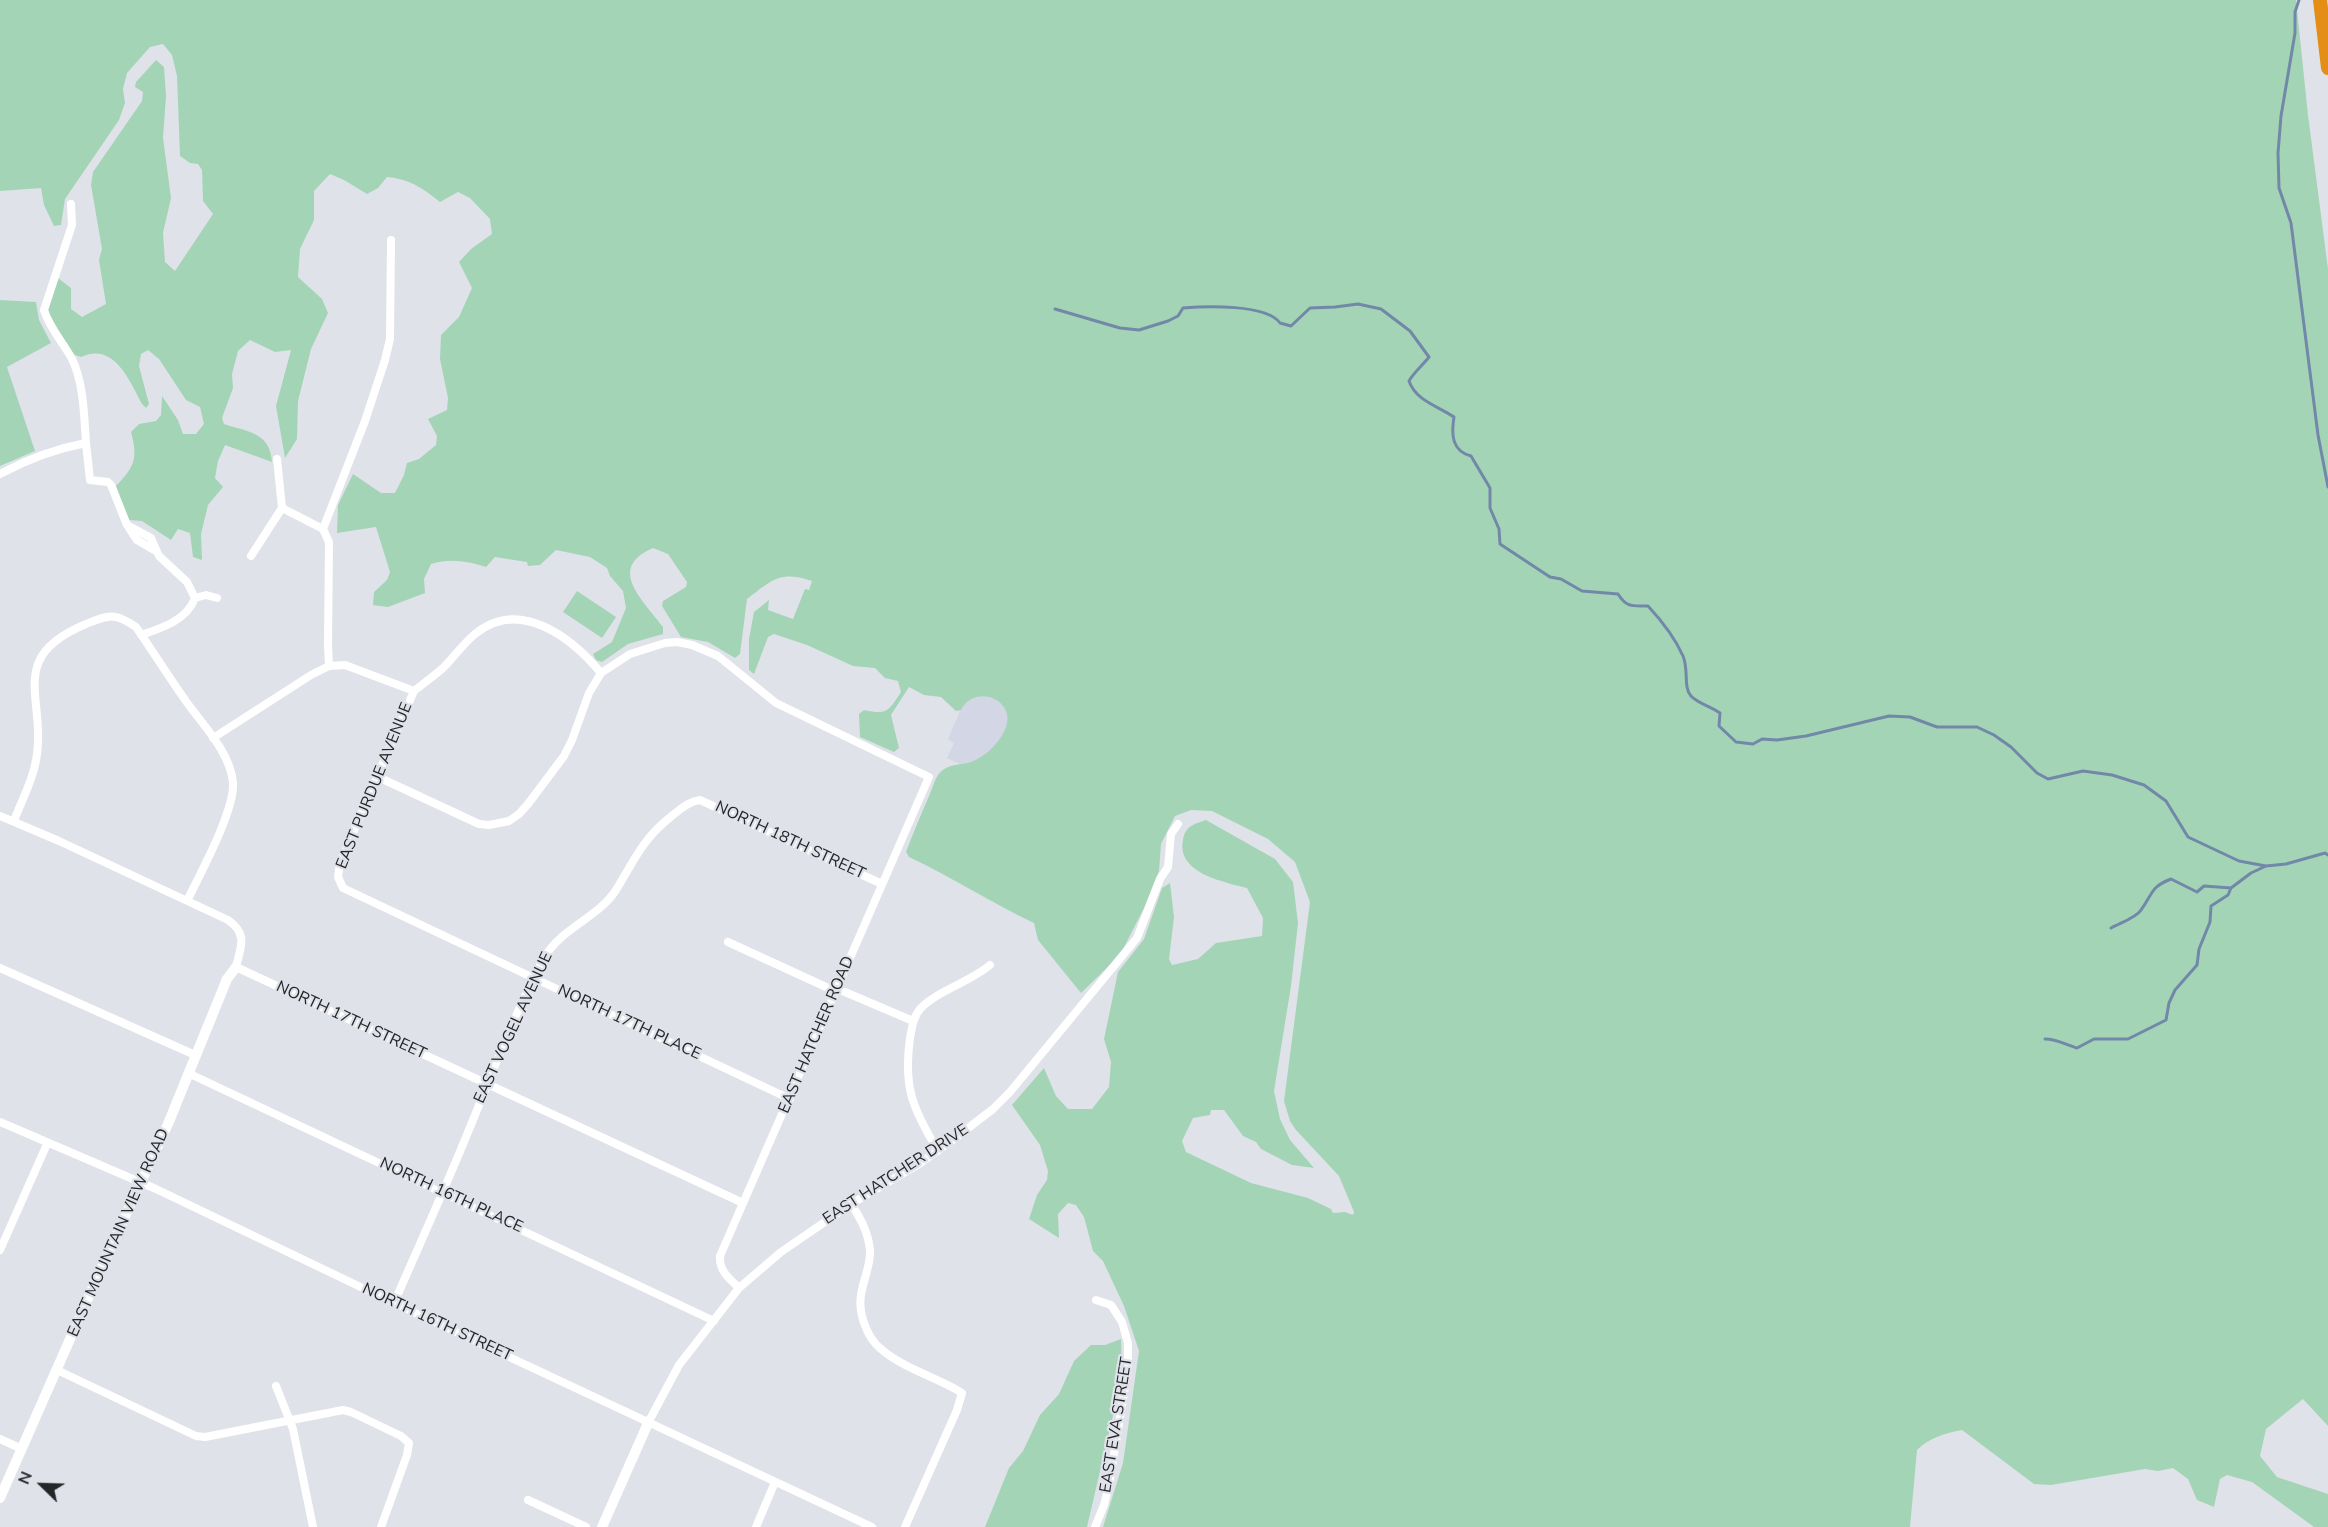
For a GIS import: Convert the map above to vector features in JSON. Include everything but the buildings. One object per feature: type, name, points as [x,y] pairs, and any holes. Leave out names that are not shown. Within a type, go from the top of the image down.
[{"type":"highway","points":[[2320,0],[2328,77]]},
{"type":"street","points":[[71,204],[72,225],[44,310],[49,324],[72,359],[75,369],[82,400],[90,480],[111,485],[127,525],[137,540],[156,551],[187,582],[195,598],[192,606],[174,622],[141,635]]},
{"type":"street","points":[[323,530],[365,422],[387,354],[390,339],[391,240]]},
{"type":"street","points":[[0,474],[42,454],[86,443]]},
{"type":"street","points":[[250,556],[282,508],[277,459]]},
{"type":"street","points":[[282,508],[323,530],[329,542],[329,666]]},
{"type":"street","points":[[195,598],[206,595],[217,598]]},
{"type":"street","points":[[14,821],[35,766],[39,741],[33,682],[39,661],[47,647],[59,638],[109,615],[123,618],[136,627],[213,738],[231,776],[232,796],[210,853],[188,899]]},
{"type":"street","points":[[213,738],[311,675],[329,666],[345,665],[414,690],[441,669],[482,629],[499,623],[520,620],[541,625],[566,639],[585,654],[601,673],[589,693],[564,756],[523,809],[509,820],[489,825],[479,824],[378,777]]},
{"type":"street","name":"EAST HATCHER ROAD","points":[[601,673],[630,654],[648,646],[677,642],[702,649],[718,656],[776,703],[929,777],[720,1256],[720,1265],[725,1275],[739,1288]]},
{"type":"street","name":"EAST PURDUE AVENUE","points":[[339,882],[340,863],[414,690]]},
{"type":"street","name":"NORTH 18TH STREET","points":[[697,800],[706,802],[882,885]]},
{"type":"street","name":"EAST VOGEL AVENUE","points":[[394,1303],[535,978],[553,945],[603,906],[615,892],[633,858],[657,828],[684,806],[697,800]]},
{"type":"street","points":[[0,816],[188,899],[238,927],[242,940],[236,967]]},
{"type":"street","name":"EAST HATCHER DRIVE","points":[[649,1422],[679,1365],[739,1288],[781,1252],[850,1204],[938,1151],[993,1109],[1010,1092],[1137,938],[1160,879],[1168,867],[1171,834],[1178,824]]},
{"type":"street","name":"NORTH 17TH PLACE","points":[[339,882],[348,891],[790,1099]]},
{"type":"street","points":[[728,942],[826,987],[913,1021]]},
{"type":"street","points":[[938,1151],[911,1099],[908,1052],[913,1021],[920,1009],[931,1000],[978,976],[990,965]]},
{"type":"street","name":"EAST MOUNTAIN VIEW ROAD","points":[[0,1498],[168,1124],[227,979],[236,967]]},
{"type":"street","name":"NORTH 17TH STREET","points":[[236,967],[742,1203]]},
{"type":"street","points":[[0,968],[195,1055]]},
{"type":"street","name":"NORTH 16TH PLACE","points":[[188,1073],[714,1321]]},
{"type":"street","name":"NORTH 16TH STREET","points":[[0,1122],[140,1183],[872,1527]]},
{"type":"street","points":[[0,1251],[48,1144]]},
{"type":"street","points":[[850,1204],[867,1233],[870,1252],[860,1297],[863,1319],[871,1336],[879,1348],[891,1357],[962,1393],[957,1410],[905,1527]]},
{"type":"street","name":"EAST EVA STREET","points":[[1095,1527],[1109,1485],[1128,1368],[1128,1343],[1122,1322],[1111,1305],[1096,1300]]},
{"type":"street","points":[[57,1370],[196,1436],[205,1437],[343,1410],[401,1436],[409,1443],[407,1455],[381,1527]]},
{"type":"street","points":[[276,1386],[290,1420],[313,1527]]},
{"type":"street","points":[[602,1527],[649,1422]]},
{"type":"street","points":[[0,1439],[22,1449]]},
{"type":"street","points":[[756,1527],[776,1482]]},
{"type":"street","points":[[528,1500],[586,1527]]},
{"type":"shaded area","points":[[974,678],[1022,700],[988,778],[947,758],[954,743],[948,739]]},
{"type":"green space","points":[[0,0],[2296,0],[2328,269],[2328,1426],[2303,1399],[2266,1429],[2260,1456],[2277,1477],[2328,1494],[2328,1527],[2314,1527],[2252,1482],[2227,1475],[2220,1479],[2214,1507],[2197,1500],[2188,1479],[2173,1468],[2158,1471],[2145,1469],[2051,1485],[2034,1484],[1962,1430],[1938,1437],[1917,1450],[1910,1527],[1103,1527],[1123,1463],[1139,1351],[1124,1306],[1103,1261],[1093,1251],[1084,1217],[1076,1205],[1068,1203],[1058,1214],[1059,1238],[1029,1219],[1037,1195],[1047,1180],[1048,1171],[1040,1145],[1012,1105],[1044,1068],[1056,1096],[1068,1109],[1092,1109],[1109,1087],[1111,1062],[1104,1039],[1118,972],[1144,939],[1162,888],[1170,883],[1174,917],[1169,959],[1172,965],[1198,959],[1216,943],[1262,936],[1263,918],[1247,888],[1215,879],[1194,868],[1187,861],[1183,851],[1186,832],[1194,824],[1206,820],[1275,859],[1293,882],[1298,923],[1291,986],[1274,1091],[1280,1119],[1290,1140],[1314,1168],[1292,1165],[1261,1149],[1256,1142],[1243,1136],[1224,1110],[1211,1110],[1210,1115],[1193,1118],[1182,1141],[1186,1152],[1251,1183],[1308,1198],[1331,1209],[1333,1213],[1345,1212],[1353,1215],[1354,1212],[1339,1176],[1296,1130],[1290,1121],[1284,1101],[1310,902],[1295,862],[1268,839],[1212,811],[1191,810],[1175,816],[1161,844],[1159,871],[1144,908],[1120,955],[1081,993],[1038,940],[1034,923],[909,857],[906,852],[941,771],[982,757],[1000,738],[1008,717],[1000,703],[984,696],[975,697],[961,710],[956,711],[941,697],[924,695],[909,687],[891,715],[899,748],[894,752],[860,737],[859,714],[864,710],[882,712],[890,708],[901,692],[898,681],[885,678],[875,668],[853,666],[807,645],[774,634],[768,637],[754,674],[749,670],[749,639],[754,612],[769,600],[768,610],[793,619],[805,589],[809,590],[812,581],[792,576],[784,577],[770,582],[747,599],[740,654],[735,658],[708,642],[681,637],[662,606],[663,601],[686,587],[687,582],[668,554],[653,548],[639,556],[632,565],[630,575],[639,595],[663,627],[663,634],[628,644],[602,662],[596,660],[593,654],[612,642],[626,608],[623,591],[610,576],[607,568],[590,557],[556,550],[540,565],[528,566],[527,562],[495,557],[486,567],[459,561],[438,562],[431,564],[424,579],[425,593],[388,607],[373,605],[374,592],[387,580],[390,572],[376,527],[337,533],[338,505],[353,474],[381,493],[395,493],[407,463],[419,459],[436,445],[437,436],[428,419],[447,410],[448,398],[440,359],[441,335],[459,317],[472,288],[459,262],[471,249],[492,234],[490,219],[470,198],[458,192],[440,202],[415,185],[387,177],[378,188],[367,194],[330,174],[314,191],[314,220],[300,249],[298,277],[322,299],[328,313],[311,349],[298,401],[297,439],[285,458],[276,406],[291,350],[275,352],[250,340],[238,351],[232,374],[233,388],[222,418],[224,424],[262,439],[267,445],[272,462],[225,445],[218,461],[215,478],[223,487],[208,505],[201,534],[202,560],[193,557],[190,533],[178,529],[171,540],[142,521],[129,520],[116,486],[133,462],[134,449],[131,432],[139,424],[156,421],[161,415],[162,396],[178,420],[183,434],[196,434],[204,424],[200,407],[186,400],[159,359],[148,350],[141,354],[139,366],[149,404],[146,408],[126,375],[111,359],[103,355],[93,354],[81,357],[72,354],[48,316],[48,305],[58,278],[71,288],[71,309],[82,317],[106,304],[99,260],[102,249],[91,185],[93,172],[142,101],[143,92],[135,87],[136,82],[156,60],[164,67],[166,96],[163,138],[171,198],[163,233],[165,262],[175,271],[213,214],[203,201],[202,170],[198,164],[190,163],[180,156],[177,76],[172,55],[163,44],[150,47],[127,73],[123,89],[125,103],[119,120],[65,199],[61,225],[54,226],[44,205],[41,188],[0,191]]},
{"type":"green space","points":[[0,300],[36,302],[39,320],[51,343],[7,367],[35,451],[0,466]]},
{"type":"green space","points":[[577,591],[616,617],[602,638],[563,612]]},
{"type":"green space","points":[[1121,1339],[1122,1377],[1087,1527],[985,1527],[1009,1468],[1023,1451],[1040,1415],[1059,1394],[1074,1361],[1091,1345],[1105,1345]]},
{"type":"waterway","points":[[2299,0],[2295,12],[2295,33],[2281,116],[2278,153],[2279,188],[2291,223],[2318,435],[2328,487]]},
{"type":"waterway","points":[[1055,309],[1120,328],[1139,330],[1168,321],[1178,316],[1183,308],[1249,309],[1262,312],[1280,323],[1291,326],[1310,308],[1358,304],[1381,309],[1410,331],[1429,357],[1409,381],[1417,394],[1454,417],[1453,436],[1456,446],[1471,456],[1490,488],[1490,508],[1499,529],[1500,544],[1550,577],[1561,579],[1582,591],[1618,594],[1624,602],[1630,605],[1648,606],[1658,617],[1683,656],[1687,688],[1691,696],[1720,713],[1719,726],[1736,742],[1753,744],[1762,739],[1777,740],[1806,736],[1889,716],[1910,717],[1937,727],[1977,727],[2011,747],[2037,773],[2048,779],[2083,771],[2112,775],[2144,785],[2166,801],[2188,837],[2239,861],[2266,866]]},
{"type":"waterway","points":[[2111,928],[2135,915],[2141,910],[2155,888],[2171,879],[2197,892],[2204,886],[2231,888],[2251,873],[2266,866],[2286,864],[2325,853],[2328,855]]},
{"type":"waterway","points":[[2045,1039],[2077,1048],[2094,1039],[2128,1039],[2166,1020],[2169,1003],[2175,990],[2197,965],[2199,949],[2210,922],[2211,906],[2228,895],[2231,888]]}]
